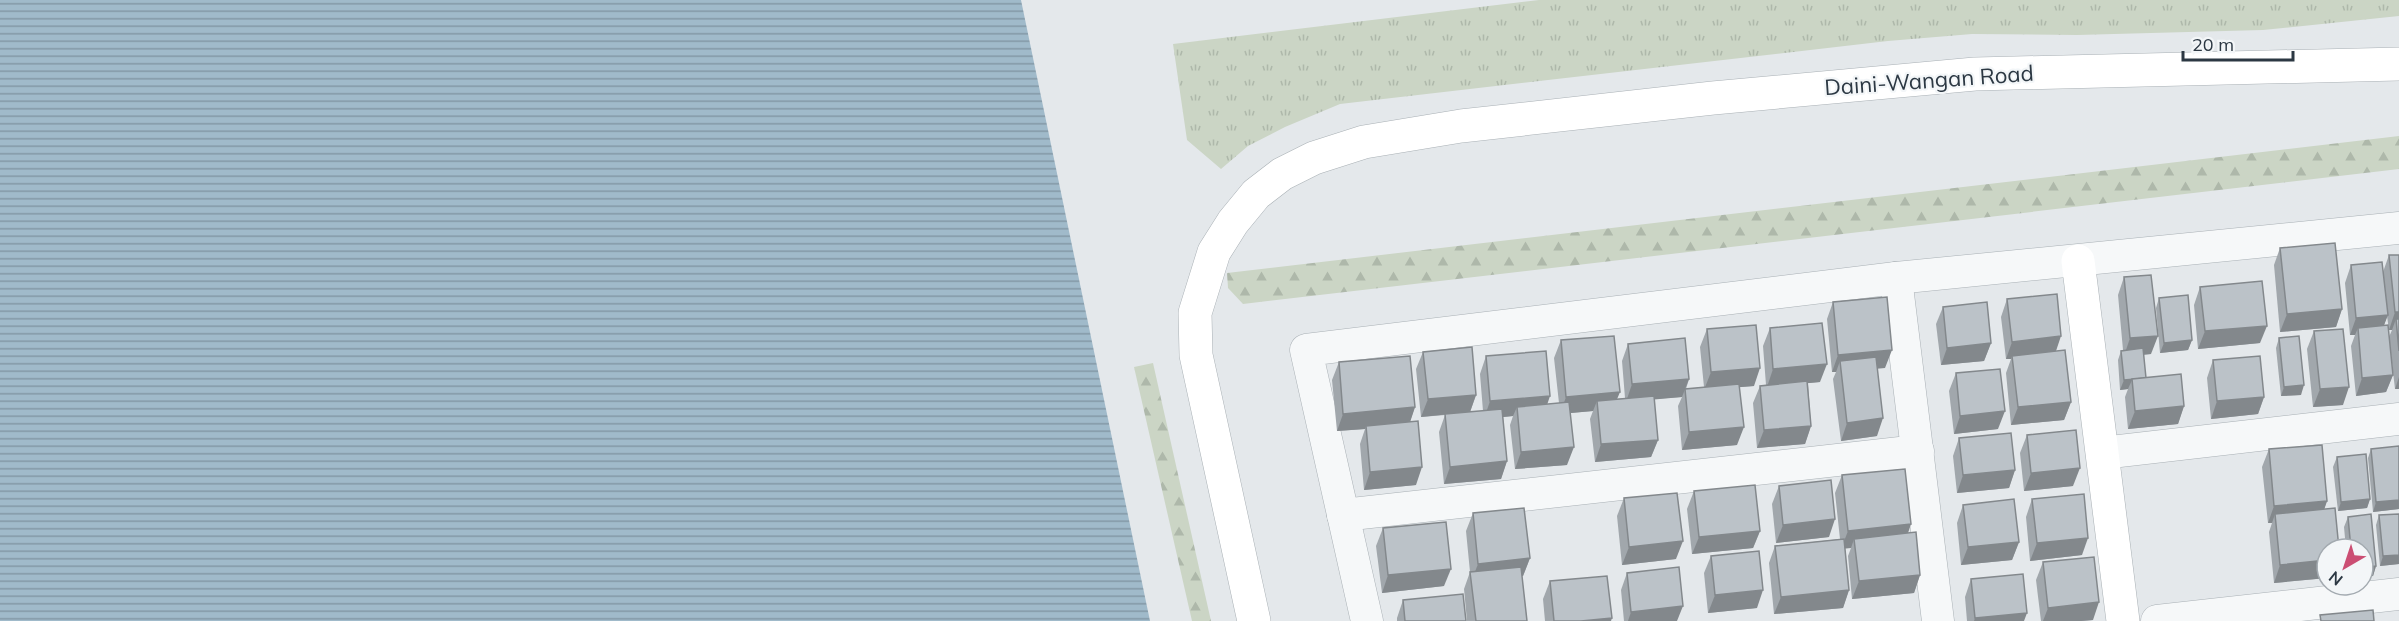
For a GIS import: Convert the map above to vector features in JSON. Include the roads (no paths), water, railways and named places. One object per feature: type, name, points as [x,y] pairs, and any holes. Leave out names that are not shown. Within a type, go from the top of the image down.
[{"type":"street","name":"Daini-Wangan Road","points":[[1254,621],[1196,355],[1194,313],[1214,252],[1233,222],[1256,194],[1282,174],[1314,158],[1364,142],[1461,126],[1713,98],[1975,74],[2399,64]]},
{"type":"street","points":[[1367,621],[1306,350],[1896,278],[2399,228]]},
{"type":"street","points":[[2078,261],[2123,621]]},
{"type":"street","points":[[1896,278],[1918,451],[1929,620]]},
{"type":"street","points":[[2102,453],[2399,419]]},
{"type":"street","points":[[1343,515],[1918,451]]},
{"type":"street","points":[[2157,621],[2399,594]]},
{"type":"water","points":[[0,0],[1021,0],[1150,621],[0,621]]}]
